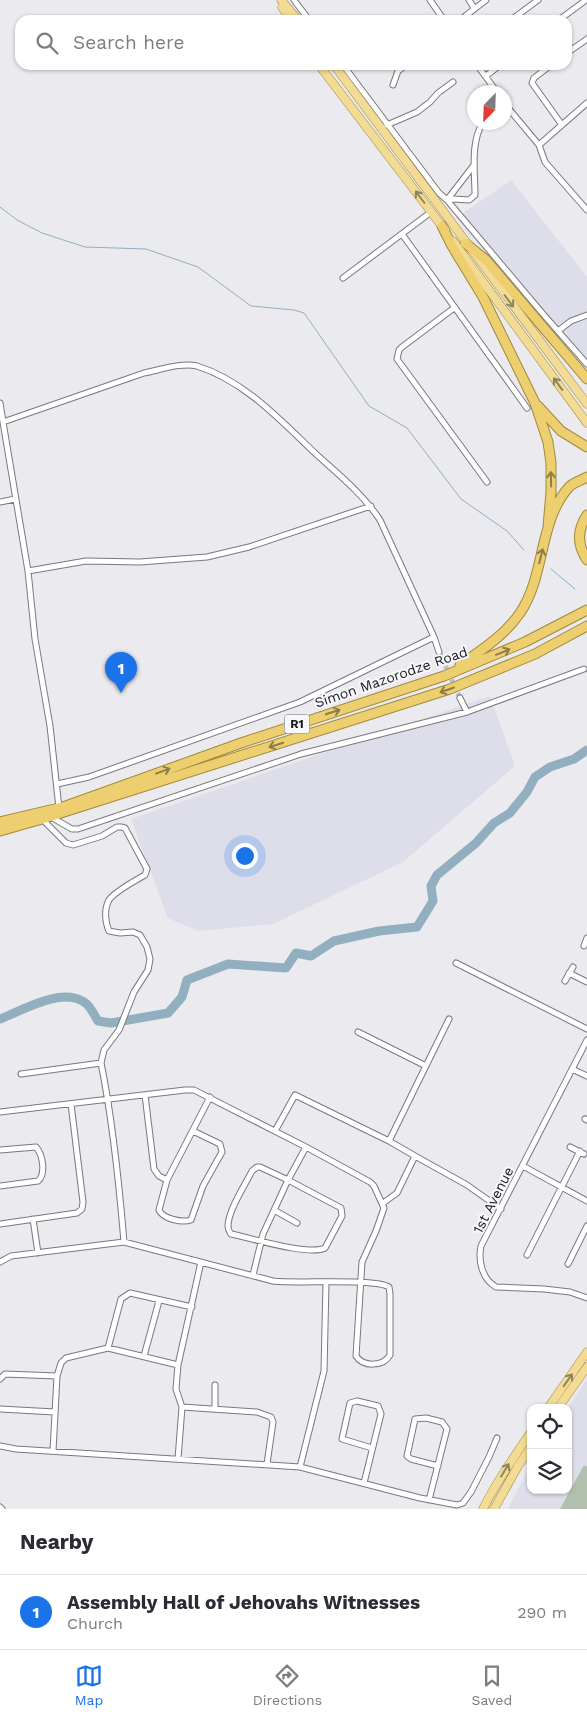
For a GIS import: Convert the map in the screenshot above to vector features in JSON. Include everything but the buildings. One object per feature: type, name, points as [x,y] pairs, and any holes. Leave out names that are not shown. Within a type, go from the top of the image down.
[{"type":"highway","points":[[442,226],[483,297],[548,442],[551,463],[548,527]]},
{"type":"highway","points":[[465,243],[486,260],[587,379]]},
{"type":"highway","points":[[531,405],[562,432],[587,447]]},
{"type":"highway","points":[[444,676],[493,642],[520,613],[534,584],[548,527],[559,500],[572,485],[587,477]]},
{"type":"highway","points":[[587,515],[580,529],[578,540],[581,552],[587,560]]},
{"type":"highway","name":"Simon Mazorodze Road","points":[[0,822],[59,808],[241,743],[444,676],[525,642],[587,610]]},
{"type":"highway","name":"Simon Mazorodze Road","points":[[0,831],[450,689],[535,654],[587,626]]},
{"type":"main road","points":[[280,0],[288,15]]},
{"type":"main road","points":[[280,0],[294,15]]},
{"type":"main road","points":[[323,70],[442,226],[587,423]]},
{"type":"main road","points":[[338,70],[587,404]]},
{"type":"main road","points":[[551,1404],[587,1352]]},
{"type":"main road","points":[[561,1404],[587,1367]]},
{"type":"main road","points":[[483,1509],[510,1462],[527,1438]]},
{"type":"main road","points":[[494,1509],[530,1449]]},
{"type":"street","points":[[294,0],[305,15]]},
{"type":"street","points":[[430,0],[440,15]]},
{"type":"street","points":[[469,0],[474,8]]},
{"type":"street","points":[[466,15],[486,0]]},
{"type":"street","points":[[518,15],[538,0]]},
{"type":"street","points":[[566,15],[586,0]]},
{"type":"street","points":[[572,49],[587,38]]},
{"type":"street","points":[[347,70],[439,193],[587,363]]},
{"type":"street","points":[[394,84],[399,70]]},
{"type":"street","points":[[481,70],[492,85]]},
{"type":"street","points":[[486,76],[494,70]]},
{"type":"street","points":[[544,70],[534,78],[532,83],[562,125]]},
{"type":"street","points":[[387,126],[417,112],[453,82]]},
{"type":"street","points":[[538,145],[587,103]]},
{"type":"street","points":[[512,113],[538,145],[545,162],[587,210]]},
{"type":"street","points":[[446,200],[469,200],[475,195],[474,165],[479,130]]},
{"type":"street","points":[[446,200],[474,165]]},
{"type":"street","points":[[343,278],[431,212]]},
{"type":"street","points":[[402,234],[454,308],[531,405]]},
{"type":"street","points":[[454,308],[402,347],[399,350],[397,359],[487,482]]},
{"type":"street","points":[[558,331],[571,321],[587,314]]},
{"type":"street","points":[[3,422],[144,373],[186,365],[197,366],[224,377],[244,390],[371,506],[380,520],[434,637],[439,652]]},
{"type":"street","points":[[0,403],[28,571],[35,640],[50,726],[59,808]]},
{"type":"street","points":[[0,502],[15,499]]},
{"type":"street","points":[[28,571],[86,561],[140,562],[207,557],[249,547],[371,506]]},
{"type":"street","points":[[57,784],[89,778],[300,702],[434,637]]},
{"type":"street","points":[[46,818],[72,829],[78,829],[301,754],[467,712],[584,669]]},
{"type":"street","points":[[460,698],[467,712]]},
{"type":"street","points":[[46,818],[66,843],[73,845],[102,836],[121,826],[125,828],[147,870],[145,876],[131,882],[109,900],[104,921],[109,931],[120,933],[133,932],[140,935],[149,954],[148,970],[134,992],[119,1030],[106,1046],[101,1063],[118,1171],[124,1242]]},
{"type":"street","points":[[584,946],[587,938]]},
{"type":"street","points":[[456,963],[587,1029]]},
{"type":"street","points":[[565,981],[573,967]]},
{"type":"street","points":[[569,973],[587,982]]},
{"type":"street","points":[[388,1141],[449,1019]]},
{"type":"street","points":[[358,1032],[426,1066]]},
{"type":"street","name":"1st Avenue","points":[[587,1040],[481,1246],[480,1254],[484,1274],[491,1284],[500,1288],[570,1292],[587,1298]]},
{"type":"street","points":[[21,1074],[101,1063]]},
{"type":"street","points":[[572,1069],[587,1076]]},
{"type":"street","points":[[0,1112],[108,1098],[194,1090],[306,1146],[370,1182],[383,1203],[384,1212],[362,1262],[360,1283],[356,1356],[364,1363],[381,1364],[386,1362],[390,1355],[390,1294],[389,1287],[384,1284],[360,1283],[281,1282],[124,1242],[11,1256],[0,1262]]},
{"type":"street","points":[[145,1095],[154,1169],[159,1176],[167,1180]]},
{"type":"street","points":[[275,1132],[295,1095],[388,1141],[467,1185],[501,1209]]},
{"type":"street","points":[[193,1131],[220,1144],[222,1152],[203,1186],[189,1222],[164,1217],[159,1210],[167,1180],[210,1097]]},
{"type":"street","points":[[0,1224],[77,1213],[82,1209],[83,1202],[71,1104]]},
{"type":"street","points":[[253,1275],[261,1240],[288,1180],[306,1146]]},
{"type":"street","points":[[527,1255],[582,1152],[570,1147]]},
{"type":"street","points":[[0,1150],[36,1148],[40,1152],[43,1174],[38,1181],[0,1186]]},
{"type":"street","points":[[383,1203],[397,1193],[415,1156]]},
{"type":"street","points":[[523,1166],[587,1201]]},
{"type":"street","points":[[257,1167],[288,1180],[340,1208],[342,1212],[342,1216],[325,1248],[322,1250],[303,1250],[261,1240],[231,1234],[228,1227],[234,1208],[252,1171],[257,1167]]},
{"type":"street","points":[[274,1210],[297,1223]]},
{"type":"street","points":[[34,1219],[38,1253]]},
{"type":"street","points":[[568,1264],[587,1226]]},
{"type":"street","points":[[178,1459],[182,1407],[176,1389],[178,1364],[201,1262]]},
{"type":"street","points":[[300,1467],[324,1371],[326,1283]]},
{"type":"street","points":[[108,1348],[121,1299],[125,1295],[130,1293],[192,1308]]},
{"type":"street","points":[[144,1356],[158,1301]]},
{"type":"street","points":[[53,1451],[57,1376],[61,1363],[66,1358],[108,1348],[178,1364]]},
{"type":"street","points":[[0,1380],[5,1374],[57,1376]]},
{"type":"street","points":[[215,1385],[215,1409]]},
{"type":"street","points":[[364,1483],[381,1410],[378,1406],[357,1401],[350,1403],[342,1439],[372,1448]]},
{"type":"street","points":[[182,1407],[257,1412],[271,1417],[273,1422],[267,1464]]},
{"type":"street","points":[[0,1409],[55,1412]]},
{"type":"street","points":[[429,1500],[438,1466],[447,1429],[442,1422],[426,1418],[415,1419],[408,1456],[438,1466]]},
{"type":"street","points":[[0,1446],[16,1449],[300,1467],[451,1505],[463,1503],[471,1492],[497,1438]]},
{"type":"shaded area","points":[[511,180],[587,277],[587,373],[456,218]]},
{"type":"shaded area","points":[[490,696],[515,766],[403,862],[273,924],[198,931],[168,918],[131,819]]},
{"type":"shaded area","points":[[587,1378],[587,1509],[508,1509],[527,1472],[527,1494],[572,1494],[571,1404]]},
{"type":"green space","points":[[584,1465],[587,1467],[587,1509],[560,1509],[568,1494],[572,1494],[572,1487]]},
{"type":"waterway","points":[[0,207],[17,220],[42,233],[85,247],[146,249],[198,267],[251,306],[294,310],[304,313],[369,406],[407,428],[461,499],[507,531],[524,550]]},
{"type":"waterway","points":[[551,569],[575,589]]},
{"type":"waterway","points":[[0,1019],[53,998],[64,997],[75,998],[86,1003],[98,1021],[111,1023],[168,1013],[182,997],[187,980],[228,964],[286,968],[296,953],[311,956],[334,941],[379,931],[417,927],[433,901],[431,886],[437,875],[476,843],[494,823],[510,813],[527,792],[535,777],[550,767],[574,759],[587,750]]},
{"type":"tunnel","points":[[439,652],[460,698]]},
{"type":"place","name":"Assembly Hall of Jehovahs Witnesses","points":[[121,693]]}]
